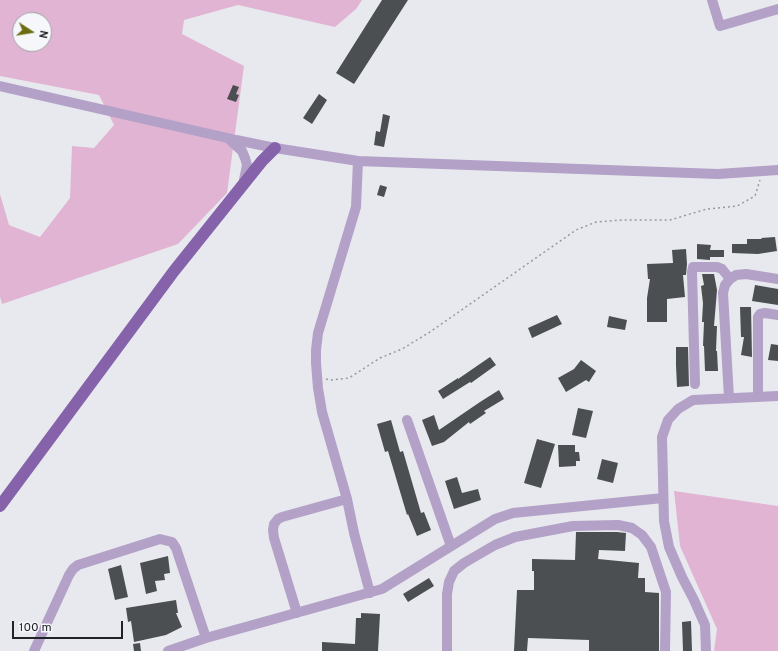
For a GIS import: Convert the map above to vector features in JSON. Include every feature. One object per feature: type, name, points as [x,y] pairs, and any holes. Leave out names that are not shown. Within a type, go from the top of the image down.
[{"type":"main road","points":[[0,506],[174,271],[243,184],[275,148]]},
{"type":"street","points":[[712,0],[720,26],[778,9]]},
{"type":"street","points":[[0,86],[228,139],[358,161],[718,174],[778,170]]},
{"type":"street","points":[[228,139],[238,147],[245,158],[247,164],[243,184]]},
{"type":"street","points":[[358,161],[356,207],[317,340],[316,363],[322,412],[347,499],[354,533],[370,592]]},
{"type":"street","points":[[695,384],[693,267],[718,267],[722,269],[730,279]]},
{"type":"street","points":[[729,398],[723,293],[725,285],[736,275],[746,274],[778,279]]},
{"type":"street","points":[[758,397],[758,317],[760,314],[765,313],[778,315]]},
{"type":"street","points":[[706,651],[705,625],[682,577],[670,547],[664,521],[662,437],[668,420],[678,408],[693,400],[778,396]]},
{"type":"street","points":[[407,420],[451,546]]},
{"type":"street","points":[[168,651],[206,638],[382,589],[496,519],[513,513],[663,498]]},
{"type":"street","points":[[296,613],[274,538],[274,524],[282,517],[347,499]]},
{"type":"street","points":[[447,651],[447,594],[449,582],[454,571],[464,563],[495,545],[515,537],[573,526],[618,525],[632,528],[642,535],[651,547],[666,592],[665,651]]},
{"type":"street","points":[[34,651],[73,569],[78,565],[160,539],[172,542],[176,548],[206,638]]},
{"type":"path","points":[[317,377],[331,380],[349,378],[380,358],[402,349],[430,332],[576,230],[596,222],[670,220],[707,208],[737,206],[755,196],[764,171]]},
{"type":"shaded area","points":[[0,0],[362,0],[356,9],[335,27],[238,5],[184,20],[182,34],[244,66],[227,193],[178,244],[2,304],[0,297],[0,194],[9,225],[40,237],[70,198],[72,146],[94,148],[114,125],[99,95],[0,76]]},
{"type":"shaded area","points":[[674,491],[778,506],[778,651],[714,651],[717,629],[680,546]]},
{"type":"building","points":[[382,0],[408,0],[354,84],[336,73]]},
{"type":"building","points":[[233,85],[239,87],[236,94],[239,95],[236,102],[227,99]]},
{"type":"building","points":[[319,94],[327,100],[312,124],[303,118]]},
{"type":"building","points":[[383,114],[390,116],[384,147],[374,145],[376,131],[380,132]]},
{"type":"building","points":[[380,185],[387,187],[384,197],[377,195]]},
{"type":"building","points":[[775,237],[777,251],[758,254],[732,253],[732,244],[747,244],[747,239]]},
{"type":"building","points":[[697,244],[711,245],[710,250],[724,250],[724,257],[710,257],[710,260],[697,259]]},
{"type":"building","points":[[686,249],[686,275],[683,275],[685,297],[667,299],[667,322],[647,322],[647,298],[650,279],[648,279],[647,264],[673,263],[672,250]]},
{"type":"building","points":[[702,274],[714,274],[717,290],[714,326],[717,326],[716,351],[718,371],[705,371],[703,346],[704,322],[702,322],[703,303],[701,286],[704,285]]},
{"type":"building","points":[[755,285],[778,289],[778,305],[752,301]]},
{"type":"building","points":[[740,307],[751,307],[752,357],[741,355],[744,337],[741,337]]},
{"type":"building","points":[[557,315],[562,324],[532,338],[528,328]]},
{"type":"building","points":[[609,316],[627,320],[625,330],[607,327]]},
{"type":"building","points":[[771,344],[778,345],[778,361],[768,360]]},
{"type":"building","points":[[676,347],[688,347],[689,386],[677,387]]},
{"type":"building","points":[[490,357],[496,365],[471,383],[470,382],[443,399],[438,391]]},
{"type":"building","points":[[581,360],[596,371],[589,382],[586,380],[566,392],[558,378],[574,369]]},
{"type":"building","points":[[499,390],[504,399],[484,411],[486,413],[470,424],[469,422],[444,442],[432,446],[422,420],[434,415],[439,430]]},
{"type":"building","points":[[578,408],[593,411],[586,438],[572,435]]},
{"type":"building","points":[[391,420],[400,452],[403,451],[421,513],[424,512],[431,530],[417,536],[408,514],[407,515],[388,451],[385,452],[377,424]]},
{"type":"building","points":[[537,439],[555,444],[541,488],[524,483]]},
{"type":"building","points":[[558,445],[575,445],[575,452],[579,452],[580,461],[576,461],[576,466],[559,467]]},
{"type":"building","points":[[602,459],[618,463],[613,483],[597,479]]},
{"type":"building","points":[[457,477],[462,493],[478,489],[481,500],[454,509],[445,481]]},
{"type":"building","points":[[576,532],[626,533],[625,551],[599,550],[598,559],[639,563],[638,578],[645,578],[645,592],[659,593],[659,651],[589,651],[589,640],[528,638],[527,651],[514,651],[517,590],[534,590],[534,571],[532,571],[532,559],[575,560]]},
{"type":"building","points":[[168,556],[170,573],[164,574],[165,580],[155,581],[157,591],[146,594],[140,563]]},
{"type":"building","points":[[121,565],[128,597],[115,600],[108,569]]},
{"type":"building","points":[[429,578],[434,586],[408,602],[403,594]]},
{"type":"building","points":[[176,600],[178,613],[176,613],[182,627],[166,635],[134,642],[131,621],[128,622],[126,608]]},
{"type":"building","points":[[361,613],[380,614],[378,651],[322,651],[322,642],[355,644],[356,618],[361,618]]},
{"type":"building","points":[[691,621],[692,651],[683,651],[682,622]]},
{"type":"building","points":[[140,643],[141,651],[134,651],[133,644]]}]
